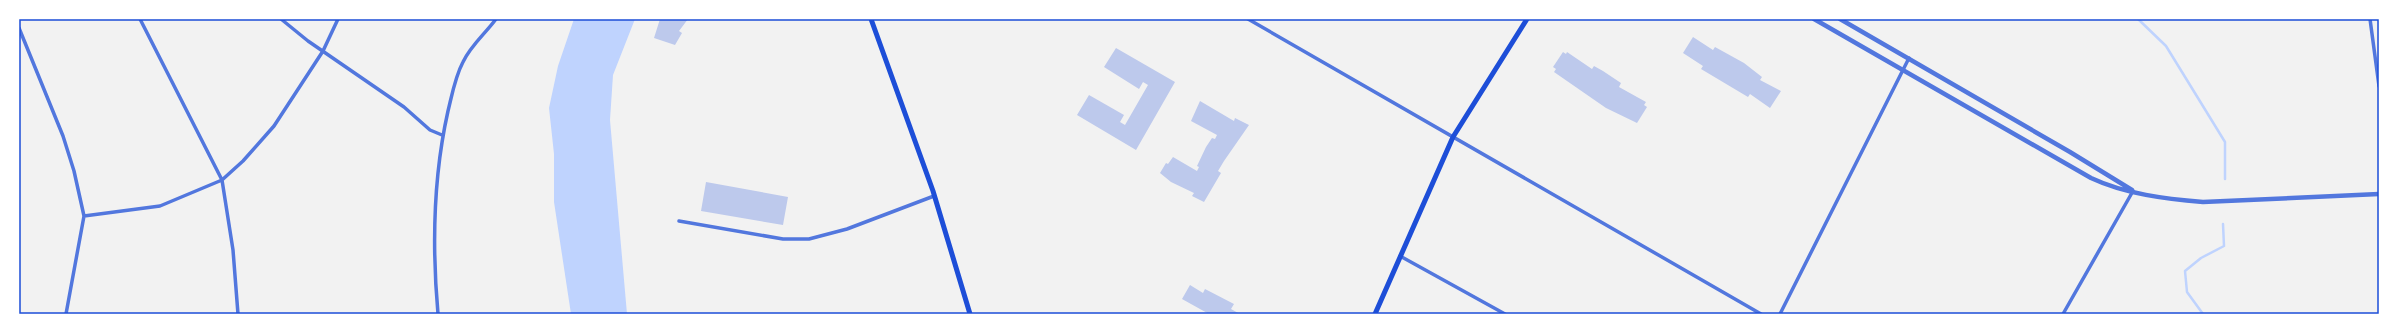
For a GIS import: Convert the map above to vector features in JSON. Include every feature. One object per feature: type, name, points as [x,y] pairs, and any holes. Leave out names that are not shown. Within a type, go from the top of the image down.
[{"type":"main road","points":[[871,19],[934,196],[970,314]]},
{"type":"main road","points":[[1375,314],[1453,137],[1527,19]]},
{"type":"street","points":[[140,19],[222,180],[233,250],[238,314]]},
{"type":"street","points":[[281,19],[295,32],[404,107],[430,130],[442,135]]},
{"type":"street","points":[[84,216],[160,206],[222,180],[243,161],[274,126],[323,51],[338,19]]},
{"type":"street","points":[[438,314],[433,248],[442,135],[453,90],[462,64],[478,39],[496,19]]},
{"type":"street","points":[[1248,19],[1761,314]]},
{"type":"street","points":[[1814,19],[2091,178],[2111,186],[2175,199],[2203,202],[2379,194]]},
{"type":"street","points":[[1840,19],[2077,156],[2133,191]]},
{"type":"street","points":[[2370,19],[2379,86]]},
{"type":"street","points":[[19,28],[63,136],[74,171],[84,216],[66,314]]},
{"type":"street","points":[[1780,314],[1904,71],[1909,58]]},
{"type":"street","points":[[2063,314],[2133,191]]},
{"type":"street","points":[[680,221],[783,238],[809,239],[847,229],[934,196]]},
{"type":"street","points":[[1400,256],[1505,314]]},
{"type":"water","points":[[574,19],[635,19],[613,75],[610,120],[627,314],[571,314],[554,202],[554,154],[549,108],[558,66]]},
{"type":"building","points":[[660,19],[688,19],[679,31],[682,33],[675,45],[654,38]]},
{"type":"building","points":[[1693,37],[1713,50],[1715,47],[1744,63],[1762,77],[1760,80],[1781,91],[1770,108],[1750,94],[1748,97],[1701,69],[1703,66],[1683,53]]},
{"type":"building","points":[[1116,48],[1175,82],[1136,150],[1077,115],[1089,95],[1124,115],[1120,122],[1125,125],[1148,85],[1143,82],[1139,89],[1104,67]]},
{"type":"building","points":[[1563,52],[1566,54],[1567,52],[1592,69],[1594,66],[1603,71],[1621,83],[1619,87],[1646,102],[1644,105],[1647,107],[1637,123],[1606,108],[1554,72],[1556,69],[1553,67]]},
{"type":"building","points":[[1200,101],[1234,121],[1235,118],[1249,125],[1218,171],[1221,173],[1204,202],[1192,196],[1194,193],[1171,182],[1160,173],[1166,163],[1168,164],[1173,157],[1197,171],[1199,167],[1197,166],[1206,147],[1212,138],[1215,139],[1217,135],[1191,121]]},
{"type":"building","points":[[706,182],[788,197],[783,225],[701,211]]},
{"type":"building","points":[[1190,285],[1203,293],[1205,289],[1234,304],[1231,309],[1240,314],[1209,314],[1182,299]]},
{"type":"waterway","points":[[2138,19],[2166,46],[2225,142],[2225,179]]},
{"type":"waterway","points":[[2203,314],[2187,292],[2185,271],[2201,258],[2224,246],[2223,224]]}]
